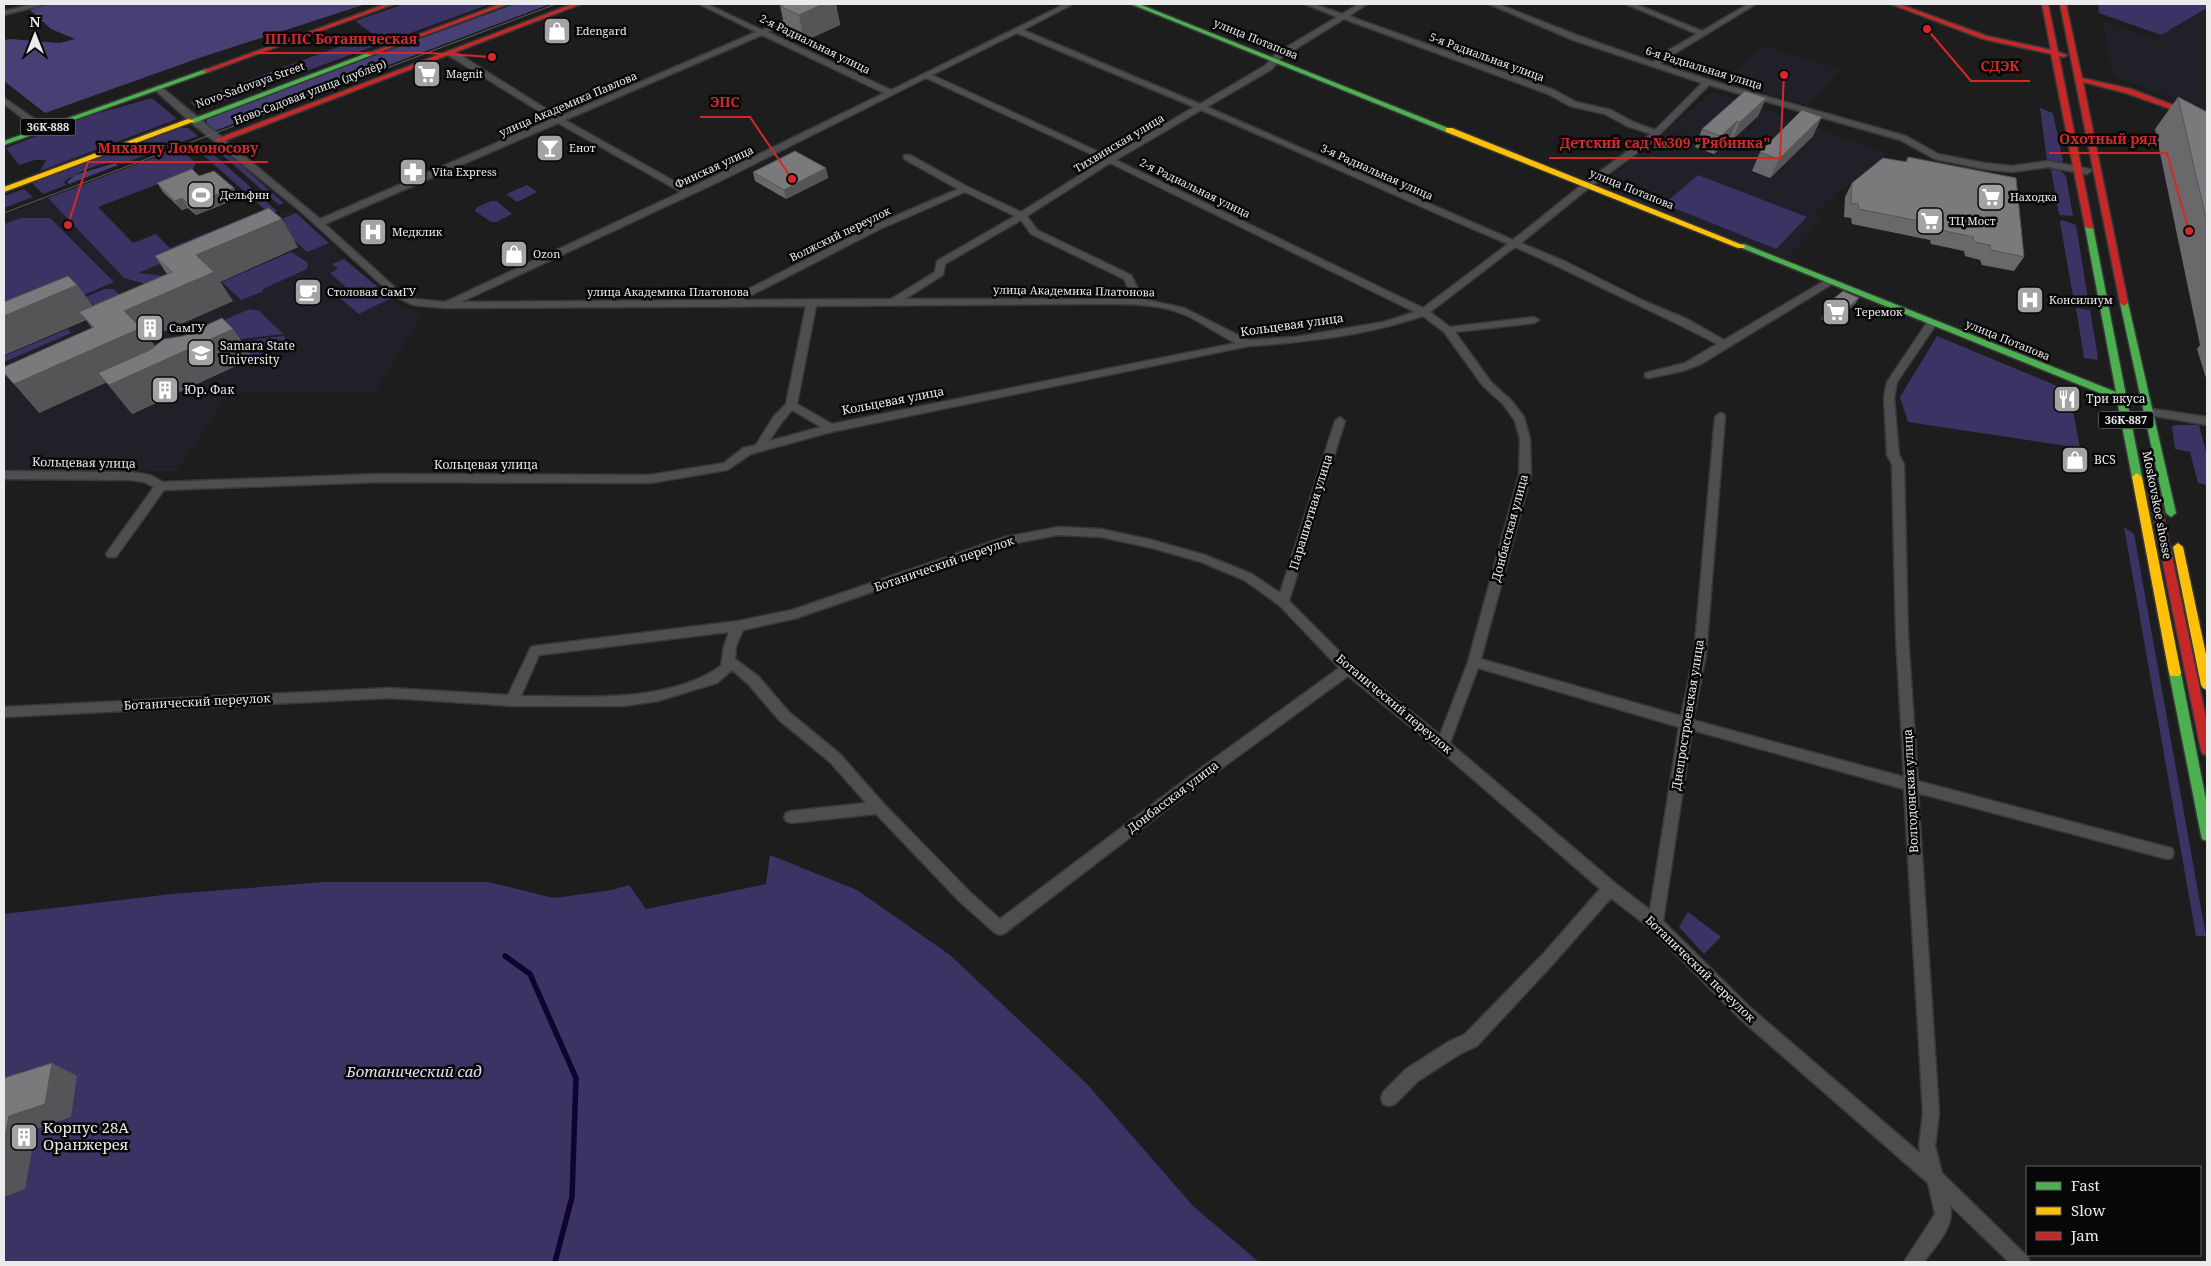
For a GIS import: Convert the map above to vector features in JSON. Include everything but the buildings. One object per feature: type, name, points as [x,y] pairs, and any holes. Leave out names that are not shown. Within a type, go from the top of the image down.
[{"type":"main road","name":"36К-888","points":[[4,144],[390,4]]},
{"type":"main road","name":"Novo-Sadovaya Street","points":[[4,190],[505,4]]},
{"type":"main road","name":"Ново-Садовая улица (дублёр)","points":[[218,140],[578,4]]},
{"type":"main road","name":"улица Потапова","points":[[1134,4],[2134,403]]},
{"type":"main road","points":[[1894,4],[1985,38],[2059,54]]},
{"type":"main road","name":"Moskovskoe shosse","points":[[2045,4],[2059,54],[2082,170],[2122,398],[2207,835]]},
{"type":"main road","name":"Moskovskoe shosse","points":[[2054,4],[2059,54]]},
{"type":"main road","name":"Moskovskoe shosse","points":[[2063,4],[2147,412],[2207,685]]},
{"type":"main road","points":[[2078,79],[2102,83],[2140,94],[2207,120]]},
{"type":"main road","name":"Moskovskoe shosse","points":[[2082,170],[2141,436]]},
{"type":"main road","name":"Moskovskoe shosse","points":[[2152,484],[2207,750]]},
{"type":"street","points":[[4,13],[42,4]]},
{"type":"street","name":"2-я Радиальная улица","points":[[702,4],[891,92]]},
{"type":"street","name":"улица Академика Павлова","points":[[319,223],[678,70],[826,4]]},
{"type":"street","name":"Финская улица","points":[[445,305],[687,192],[1070,4]]},
{"type":"street","name":"5-я Радиальная улица","points":[[1308,4],[1551,92],[1573,104],[1608,112],[1630,124],[1658,133]]},
{"type":"street","name":"Тихвинская улица","points":[[892,303],[940,273],[940,263],[1022,216],[1110,160],[1269,67],[1278,56],[1364,4]]},
{"type":"street","name":"6-я Радиальная улица","points":[[1492,4],[1576,38],[1655,65],[1903,138],[1935,156],[1984,166],[2012,169],[2048,164],[2082,170]]},
{"type":"street","points":[[1629,4],[1701,33]]},
{"type":"street","points":[[1655,65],[1661,58],[1701,33],[1753,4]]},
{"type":"street","name":"3-я Радиальная улица","points":[[1016,30],[1275,138],[1561,263],[1641,303],[1683,321],[1724,344]]},
{"type":"street","points":[[451,53],[559,120],[687,192]]},
{"type":"street","name":"2-я Радиальная улица","points":[[926,76],[1110,160],[1424,312]]},
{"type":"street","name":"Кольцевая улица","points":[[4,475],[131,476],[146,478],[161,486],[378,478],[650,479],[726,466],[747,451],[831,428],[1249,343],[1294,340],[1385,325],[1424,312],[1514,244],[1587,185],[1658,133],[1708,82]]},
{"type":"street","name":"улица Академика Платонова","points":[[157,88],[319,223],[396,294],[413,302],[445,305],[1062,301],[1140,303],[1179,309],[1231,338],[1249,343]]},
{"type":"street","points":[[4,100],[43,129]]},
{"type":"street","points":[[907,157],[965,189],[1022,216],[1034,232],[1128,277],[1140,303]]},
{"type":"street","name":"Волжский переулок","points":[[727,304],[928,203],[965,189]]},
{"type":"street","points":[[1649,375],[1686,368],[1829,282]]},
{"type":"street","points":[[760,447],[778,419],[791,405],[811,304]]},
{"type":"street","name":"Донбасская улица","points":[[1424,312],[1448,330],[1487,384],[1511,408],[1520,420],[1525,439],[1525,475],[1474,662],[1443,745]]},
{"type":"street","points":[[1448,330],[1534,320]]},
{"type":"street","name":"Волгодонская улица","points":[[1913,1262],[1937,1229],[1944,1214],[1927,1146],[1931,1113],[1902,636],[1898,464],[1893,455],[1889,398],[1892,382],[1932,323]]},
{"type":"street","points":[[791,405],[831,428]]},
{"type":"street","points":[[2147,412],[2207,421]]},
{"type":"street","name":"Днепростроевская улица","points":[[1655,923],[1686,723],[1700,655],[1720,417]]},
{"type":"street","name":"Парашютная улица","points":[[1284,602],[1340,421]]},
{"type":"street","points":[[112,554],[161,486]]},
{"type":"street","name":"Ботанический переулок","points":[[512,701],[535,651],[738,626],[769,618],[793,615],[1009,540],[1058,532],[1101,533],[1152,544],[1205,559],[1248,577],[1284,602],[1348,669],[1443,745],[1610,888],[1655,923],[1745,1013],[1935,1178],[2021,1262]]},
{"type":"street","points":[[738,626],[730,646],[729,661],[752,680],[784,716],[836,758],[879,808]]},
{"type":"street","name":"Ботанический переулок","points":[[4,712],[390,693],[512,701],[624,701],[658,696],[712,679],[726,669],[729,661]]},
{"type":"street","points":[[1474,662],[1910,786],[2167,853]]},
{"type":"street","name":"Донбасская улица","points":[[879,808],[964,898],[1000,928],[1195,780],[1348,669]]},
{"type":"street","points":[[791,817],[879,808]]},
{"type":"street","points":[[1390,1098],[1412,1075],[1454,1048],[1471,1040],[1548,959],[1610,888]]},
{"type":"shaded area","points":[[38,4],[366,4],[199,58],[45,113],[4,81],[4,40],[60,43],[75,39],[51,29],[29,9]]},
{"type":"shaded area","points":[[515,4],[550,4],[209,133],[206,118]]},
{"type":"shaded area","points":[[2207,8],[2207,111],[2114,76],[2102,20],[2154,39]]},
{"type":"shaded area","points":[[1763,46],[1841,69],[1807,106],[1727,80]]},
{"type":"shaded area","points":[[1713,92],[1888,154],[1829,199],[1813,216],[1823,220],[1784,261],[1598,187]]},
{"type":"shaded area","points":[[115,163],[118,165],[69,184],[67,182],[75,175]]},
{"type":"shaded area","name":"Samara State University","points":[[48,198],[125,278],[292,210],[344,259],[400,305],[423,314],[375,392],[230,393],[176,471],[4,474],[4,215]]},
{"type":"green space","points":[[404,4],[490,4],[199,110],[190,102],[373,34],[355,21]]},
{"type":"green space","points":[[2098,4],[2204,4],[2207,5],[2207,8],[2161,35],[2099,13]]},
{"type":"green space","points":[[152,98],[177,119],[40,171],[46,160],[35,160],[19,165],[6,148],[85,117]]},
{"type":"green space","points":[[2040,108],[2053,113],[2063,161],[2061,163],[2047,160]]},
{"type":"green space","points":[[180,128],[188,128],[198,136],[122,164],[109,163],[92,167],[69,178],[64,182],[66,185],[43,194],[32,183]]},
{"type":"green space","points":[[216,143],[284,203],[279,205],[211,145]]},
{"type":"green space","points":[[179,148],[196,163],[192,171],[98,207],[133,243],[156,234],[170,248],[253,214],[262,222],[138,273],[165,276],[160,288],[124,278],[48,198]]},
{"type":"green space","points":[[210,151],[277,211],[270,214],[202,154]]},
{"type":"green space","points":[[2051,169],[2060,170],[2066,176],[2073,216],[2059,215]]},
{"type":"green space","points":[[1698,175],[1807,217],[1776,249],[1664,204]]},
{"type":"green space","points":[[527,185],[537,192],[517,202],[506,194]]},
{"type":"green space","points":[[24,189],[33,197],[4,208],[4,196]]},
{"type":"green space","points":[[491,201],[497,201],[512,214],[497,222],[491,222],[475,211],[476,208]]},
{"type":"green space","points":[[296,213],[329,243],[307,252],[277,225],[284,222],[282,219]]},
{"type":"green space","points":[[21,218],[50,218],[114,282],[4,329],[4,224]]},
{"type":"green space","points":[[2062,220],[2076,225],[2088,299],[2084,300],[2073,296],[2060,222]]},
{"type":"green space","points":[[291,252],[308,263],[307,269],[263,289],[262,292],[241,300],[222,282]]},
{"type":"green space","points":[[344,259],[391,298],[359,314],[335,294],[347,288],[330,273],[338,269],[332,264]]},
{"type":"green space","points":[[105,289],[113,289],[129,302],[103,314],[92,303],[14,336],[8,329]]},
{"type":"green space","points":[[2076,308],[2090,310],[2097,360],[2084,358]]},
{"type":"green space","points":[[250,309],[259,311],[283,334],[218,342],[215,324]]},
{"type":"green space","points":[[68,329],[71,333],[4,362],[4,356]]},
{"type":"green space","points":[[284,336],[286,340],[282,344],[254,357],[242,347],[220,344]]},
{"type":"green space","points":[[1937,336],[2060,387],[2070,395],[2080,448],[1908,422],[1900,397]]},
{"type":"green space","points":[[2199,425],[2207,456],[2207,485],[2198,483],[2190,452],[2175,449],[2172,426]]},
{"type":"green space","points":[[2124,527],[2134,534],[2206,936],[2196,936]]},
{"type":"green space","name":"Ботанический сад","points":[[770,855],[857,890],[950,955],[1087,1084],[1193,1206],[1259,1262],[4,1262],[4,914],[171,894],[325,882],[488,882],[554,898],[612,890],[629,885],[646,909],[766,884]]},
{"type":"green space","points":[[1688,912],[1721,937],[1704,954],[1679,927]]},
{"type":"waterway","points":[[505,956],[530,974],[576,1078],[572,1197],[555,1262]]},
{"type":"tram line","points":[[4,213],[556,4]]},
{"type":"traffic: fast","points":[[1134,4],[1449,130]]},
{"type":"traffic: fast","points":[[191,121],[370,54]]},
{"type":"traffic: fast","points":[[4,143],[206,71]]},
{"type":"traffic: fast","points":[[2089,227],[2137,477]]},
{"type":"traffic: fast","points":[[1741,246],[2121,398]]},
{"type":"traffic: fast","points":[[2124,303],[2171,513]]},
{"type":"traffic: fast","points":[[2175,673],[2207,835]]},
{"type":"traffic: slow","points":[[4,190],[191,121]]},
{"type":"traffic: slow","points":[[1449,130],[1741,246]]},
{"type":"traffic: slow","points":[[2137,477],[2175,673]]},
{"type":"traffic: slow","points":[[2178,547],[2207,685]]},
{"type":"traffic: jam","points":[[206,71],[391,4]]},
{"type":"traffic: jam","points":[[370,54],[505,4]]},
{"type":"traffic: jam","points":[[218,140],[578,4]]},
{"type":"traffic: jam","points":[[1894,4],[1985,38],[2064,55]]},
{"type":"traffic: jam","points":[[2045,4],[2089,227]]},
{"type":"traffic: jam","points":[[2063,4],[2124,303]]},
{"type":"traffic: jam","points":[[2078,79],[2128,91],[2207,120]]},
{"type":"traffic: jam","points":[[2154,495],[2207,750]]},
{"type":"place","name":"СДЭК","points":[[1927,29]]},
{"type":"place","name":"Edengard","points":[[557,31]]},
{"type":"place","name":"ПП ПС Ботаническая","points":[[492,57]]},
{"type":"place","name":"Magnit","points":[[427,74]]},
{"type":"place","name":"Детский сад №309 \"Рябинка\"","points":[[1784,75]]},
{"type":"place","name":"Енот","points":[[550,148]]},
{"type":"place","name":"Vita Express","points":[[413,172]]},
{"type":"place","name":"ЭПС","points":[[792,179]]},
{"type":"place","name":"Дельфин","points":[[201,195]]},
{"type":"place","name":"Находка","points":[[1991,197]]},
{"type":"place","name":"ТЦ Мост","points":[[1930,221]]},
{"type":"place","name":"Михаилу Ломоносову","points":[[68,225]]},
{"type":"place","name":"Охотный ряд","points":[[2189,231]]},
{"type":"place","name":"Медклик","points":[[373,232]]},
{"type":"place","name":"Ozon","points":[[514,254]]},
{"type":"place","name":"Столовая СамГУ","points":[[308,292]]},
{"type":"place","name":"Консилиум","points":[[2030,300]]},
{"type":"place","name":"Теремок","points":[[1836,312]]},
{"type":"place","name":"СамГУ","points":[[150,328]]},
{"type":"place","name":"Samara State University","points":[[201,353]]},
{"type":"place","name":"Юр. Фак","points":[[165,390]]},
{"type":"place","name":"Три вкуса","points":[[2067,399]]},
{"type":"place","name":"BCS","points":[[2075,460]]},
{"type":"place","name":"Корпус 28А Оранжерея","points":[[24,1137]]}]
